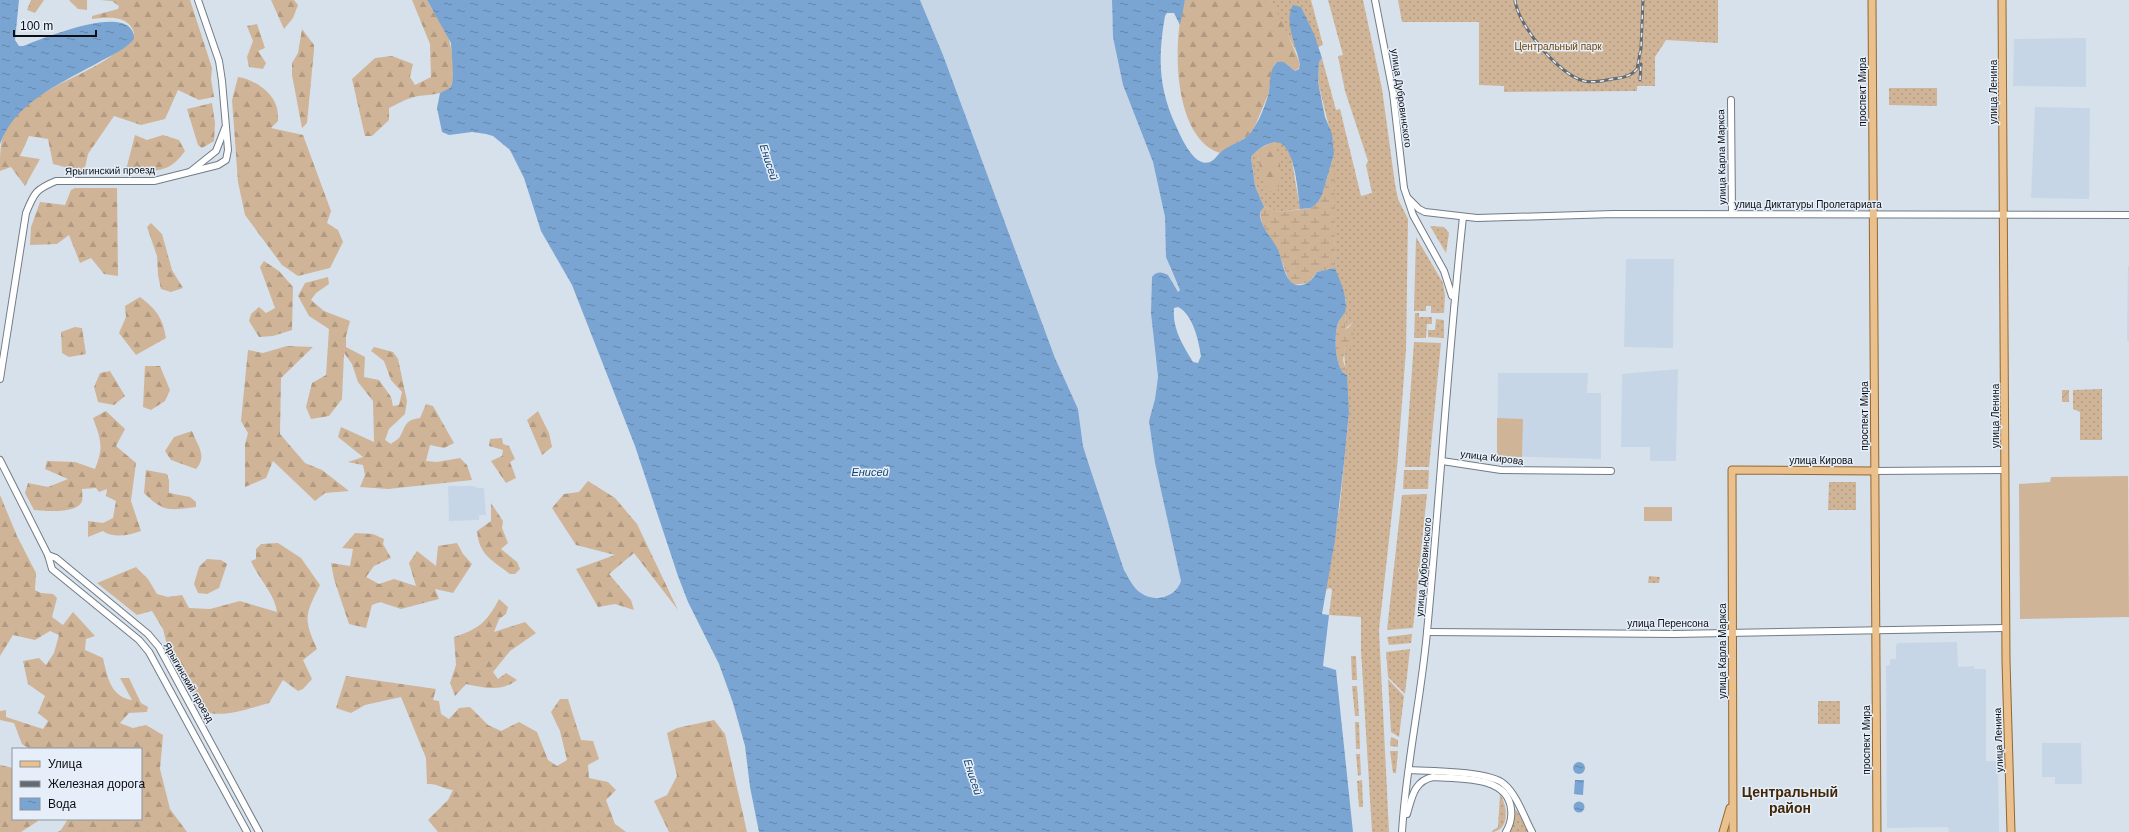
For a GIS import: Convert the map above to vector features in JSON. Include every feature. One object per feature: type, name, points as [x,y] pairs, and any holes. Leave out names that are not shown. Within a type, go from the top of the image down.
[{"type":"main road","name":"Ярыгинский проезд","points":[[0,379],[26,213],[33,196],[41,187],[56,181],[154,181],[218,165],[226,160],[228,150],[227,124],[219,61],[198,0]]},
{"type":"main road","name":"улица Дубровинского","points":[[1375,0],[1393,93],[1401,172],[1413,215],[1444,271],[1450,286],[1454,304]]},
{"type":"main road","name":"проспект Мира","points":[[1872,0],[1877,832]]},
{"type":"main road","name":"улица Ленина","points":[[2002,0],[2006,628],[2011,832]]},
{"type":"main road","name":"улица Карла Маркса","points":[[1731,100],[1732,214]]},
{"type":"main road","name":"Ярыгинский проезд","points":[[186,174],[207,160],[216,151],[227,124]]},
{"type":"main road","points":[[1408,198],[1422,211],[1463,217]]},
{"type":"main road","name":"улица Диктатуры Пролетариата","points":[[1463,217],[1732,214],[2129,215]]},
{"type":"main road","name":"улица Дубровинского","points":[[1402,830],[1427,632],[1454,304],[1463,217]]},
{"type":"main road","name":"Ярыгинский проезд","points":[[0,460],[48,555],[52,569],[139,640],[149,652],[246,831]]},
{"type":"main road","name":"улица Кирова","points":[[1442,461],[1501,470],[1611,471]]},
{"type":"main road","name":"улица Карла Маркса","points":[[1732,470],[1733,832]]},
{"type":"main road","name":"улица Кирова","points":[[1732,470],[2005,470]]},
{"type":"main road","name":"Ярыгинский проезд","points":[[48,555],[56,558],[148,634],[159,647],[259,832]]},
{"type":"main road","name":"улица Перенсона","points":[[1427,632],[1876,632],[2006,628]]},
{"type":"main road","points":[[1409,770],[1481,776],[1495,779],[1504,784],[1509,791],[1532,832]]},
{"type":"main road","points":[[1402,830],[1418,784],[1425,779],[1433,777],[1488,782],[1502,789],[1511,805],[1512,813],[1506,832]]},
{"type":"main road","points":[[1723,832],[1733,800]]},
{"type":"main road","points":[[246,831],[256,824]]},
{"type":"shaded area","points":[[920,0],[1112,0],[1112,19],[1123,85],[1153,162],[1165,217],[1166,245],[1170,268],[1180,290],[1177,292],[1168,275],[1165,273],[1153,334],[1158,377],[1155,399],[1149,421],[1155,463],[1181,581],[1179,588],[1166,596],[1150,598],[1141,593],[1133,586],[1124,570],[1083,446],[1078,409],[1055,358],[943,55]]},
{"type":"shaded area","points":[[2086,38],[2086,87],[2013,86],[2014,39]]},
{"type":"shaded area","points":[[2035,107],[2090,108],[2089,199],[2031,198]]},
{"type":"shaded area","points":[[1626,259],[1674,259],[1673,348],[1624,347]]},
{"type":"shaded area","points":[[2128,266],[2129,341],[2127,341]]},
{"type":"shaded area","points":[[1678,369],[1676,461],[1650,461],[1650,447],[1621,447],[1622,374]]},
{"type":"shaded area","points":[[1498,373],[1588,373],[1587,393],[1601,393],[1601,459],[1497,456]]},
{"type":"shaded area","points":[[448,486],[474,486],[484,488],[486,515],[479,515],[479,520],[449,521]]},
{"type":"shaded area","points":[[1957,642],[1958,667],[1974,666],[1974,669],[1986,669],[1986,761],[1998,761],[1999,832],[1949,832],[1948,827],[1887,828],[1886,666],[1890,665],[1890,659],[1896,659],[1896,645],[1898,643]]},
{"type":"shaded area","points":[[2042,743],[2081,743],[2082,784],[2055,784],[2055,777],[2042,777]]},
{"type":"green space","points":[[31,0],[44,0],[35,13],[27,10]]},
{"type":"green space","points":[[69,0],[87,0],[87,10],[78,9]]},
{"type":"green space","points":[[100,0],[190,0],[212,68],[211,79],[214,97],[199,100],[178,90],[165,119],[141,125],[114,116],[88,154],[84,172],[53,164],[48,139],[29,136],[20,156],[40,159],[25,186],[11,167],[0,171],[0,151],[4,132],[12,119],[23,107],[36,97],[110,57],[134,33],[128,23],[117,18],[92,19],[92,16],[118,9],[119,6],[112,1]]},
{"type":"green space","points":[[271,0],[294,0],[298,5],[293,18],[284,29]]},
{"type":"green space","points":[[412,0],[427,0],[446,32],[452,55],[452,84],[446,91],[411,98],[389,108],[389,120],[372,136],[365,136],[352,79],[375,58],[392,56],[413,64],[410,77],[415,85],[431,77],[430,44]]},
{"type":"green space","points":[[1185,0],[1270,0],[1282,21],[1299,61],[1300,67],[1295,71],[1284,62],[1277,62],[1274,65],[1268,95],[1255,126],[1248,136],[1220,153],[1204,144],[1192,128],[1184,108],[1180,85],[1178,38]]},
{"type":"green space","points":[[1270,0],[1311,0],[1323,45],[1318,47],[1301,7],[1291,29],[1297,53]]},
{"type":"green space","points":[[1328,0],[1363,0],[1382,89],[1398,199],[1408,219],[1406,350],[1397,468],[1379,630],[1389,832],[1372,832],[1361,650],[1361,617],[1329,615],[1332,590],[1330,588],[1325,590],[1340,504],[1349,412],[1344,352],[1353,322],[1345,329],[1346,300],[1335,268],[1333,143],[1318,82],[1319,62],[1322,58],[1336,110],[1340,109],[1361,196],[1372,193],[1366,165],[1368,161],[1345,91],[1338,56],[1343,55]]},
{"type":"green space","name":"Центральный парк","points":[[1398,0],[1718,0],[1718,43],[1666,40],[1655,57],[1655,86],[1637,86],[1637,91],[1504,92],[1504,86],[1479,85],[1479,22],[1402,22]]},
{"type":"green space","points":[[257,24],[265,48],[258,51],[266,63],[263,69],[249,67],[247,57],[253,41],[247,26]]},
{"type":"green space","points":[[302,29],[314,45],[314,50],[307,123],[302,128],[292,75],[292,63],[298,53]]},
{"type":"green space","points":[[238,77],[250,80],[261,86],[274,100],[277,109],[278,121],[271,128],[303,135],[331,211],[327,223],[338,230],[343,242],[330,268],[298,276],[282,265],[245,215],[238,182],[232,100]]},
{"type":"green space","points":[[1889,88],[1937,88],[1937,106],[1889,105]]},
{"type":"green space","points":[[212,103],[215,123],[214,141],[202,148],[198,145],[187,109]]},
{"type":"green space","points":[[135,135],[147,140],[163,135],[179,140],[185,151],[172,165],[166,168],[152,171],[126,170]]},
{"type":"green space","points":[[1277,141],[1284,144],[1291,155],[1300,209],[1280,212],[1264,207],[1255,186],[1251,157],[1257,150],[1259,163],[1275,146],[1273,142]]},
{"type":"green space","points":[[1273,142],[1278,153],[1280,180],[1277,192],[1269,192],[1262,180],[1257,150]]},
{"type":"green space","points":[[1334,154],[1335,268],[1317,272],[1308,283],[1293,285],[1289,281],[1278,251],[1262,224],[1260,212],[1264,207],[1280,212],[1311,208],[1318,202],[1322,195]]},
{"type":"green space","points":[[75,188],[117,188],[118,276],[104,274],[91,258],[80,263],[69,235],[57,244],[30,245],[31,227],[40,202],[65,205],[71,190]]},
{"type":"green space","points":[[151,223],[162,234],[172,270],[183,288],[171,292],[161,289],[158,275],[157,256],[147,227]]},
{"type":"green space","points":[[1430,226],[1444,227],[1449,233],[1446,253]]},
{"type":"green space","points":[[1416,237],[1443,283],[1445,296],[1444,313],[1431,313],[1431,306],[1426,306],[1426,311],[1414,311]]},
{"type":"green space","points":[[264,261],[279,271],[293,287],[292,330],[273,336],[259,337],[249,321],[251,314],[259,307],[266,313],[275,308],[260,267]]},
{"type":"green space","points":[[328,277],[329,284],[316,293],[311,300],[324,311],[350,321],[346,336],[346,347],[365,357],[364,377],[379,380],[391,397],[393,406],[399,405],[402,392],[391,380],[384,361],[371,351],[374,347],[393,352],[398,359],[407,401],[405,414],[389,429],[385,440],[391,444],[399,438],[408,423],[420,418],[426,404],[433,406],[454,443],[444,448],[430,445],[426,461],[437,462],[460,458],[467,465],[472,480],[388,489],[360,487],[365,475],[363,465],[348,462],[363,457],[338,437],[341,427],[374,442],[373,401],[358,382],[352,364],[344,353],[342,399],[329,416],[311,419],[306,407],[312,383],[326,375],[329,329],[309,316],[298,296],[305,283]]},
{"type":"green space","points":[[140,297],[158,314],[165,331],[166,338],[136,355],[119,333],[126,317],[125,306]]},
{"type":"green space","points":[[1346,309],[1345,329],[1348,328],[1354,321],[1353,343],[1347,345],[1345,348],[1343,360],[1347,375],[1343,372],[1337,360],[1336,352],[1338,323]]},
{"type":"green space","points":[[1415,313],[1419,313],[1419,317],[1432,317],[1432,324],[1427,324],[1426,338],[1414,338]]},
{"type":"green space","points":[[1436,319],[1444,320],[1444,338],[1428,337],[1428,330],[1435,330]]},
{"type":"green space","points":[[75,327],[82,328],[86,354],[69,357],[62,353],[61,332]]},
{"type":"green space","points":[[1414,342],[1441,343],[1429,467],[1405,467]]},
{"type":"green space","points":[[287,346],[313,347],[281,378],[280,434],[305,463],[322,470],[349,491],[325,493],[315,501],[273,461],[266,478],[245,487],[245,444],[248,433],[241,421],[248,350],[263,353]]},
{"type":"green space","points":[[145,366],[160,366],[170,390],[165,401],[151,410],[143,407]]},
{"type":"green space","points":[[110,371],[125,396],[114,405],[98,402],[94,387],[100,373]]},
{"type":"green space","points":[[2102,389],[2102,440],[2080,440],[2080,412],[2073,409],[2073,390]]},
{"type":"green space","points":[[2062,390],[2069,390],[2069,402],[2062,402]]},
{"type":"green space","points":[[106,411],[125,429],[116,446],[136,463],[131,501],[141,531],[117,536],[103,531],[88,537],[88,521],[103,523],[113,518],[116,501],[106,496],[107,489],[99,492],[96,488],[82,489],[82,501],[79,505],[68,510],[60,511],[34,510],[25,493],[28,483],[48,487],[68,479],[45,469],[47,461],[75,462],[95,469],[100,455],[100,438],[93,418]]},
{"type":"green space","points":[[538,411],[549,433],[552,447],[542,455],[527,420]]},
{"type":"green space","points":[[1497,418],[1523,419],[1522,457],[1497,456]]},
{"type":"green space","points":[[192,431],[199,446],[201,455],[201,460],[196,469],[171,460],[165,451],[174,437]]},
{"type":"green space","points":[[502,438],[503,444],[509,446],[515,459],[510,462],[516,478],[506,483],[491,461],[502,456],[503,450],[489,446],[490,439]]},
{"type":"green space","points":[[146,470],[167,474],[169,480],[169,493],[190,497],[196,502],[196,507],[168,509],[157,504],[144,493]]},
{"type":"green space","points":[[1404,470],[1429,470],[1428,489],[1403,489]]},
{"type":"green space","points":[[2128,476],[2129,617],[2020,619],[2019,484],[2050,482],[2051,477]]},
{"type":"green space","points":[[588,481],[615,498],[637,524],[678,610],[634,553],[609,574],[631,600],[634,610],[615,604],[598,607],[576,569],[615,555],[576,545],[552,508],[564,494],[579,492]]},
{"type":"green space","points":[[1829,482],[1856,482],[1856,510],[1828,510]]},
{"type":"green space","points":[[1427,494],[1413,628],[1387,630],[1402,495]]},
{"type":"green space","points":[[0,495],[17,536],[36,573],[35,590],[41,593],[53,594],[57,598],[52,617],[63,625],[73,612],[95,636],[86,639],[85,650],[103,658],[108,678],[114,690],[119,695],[132,700],[120,678],[129,678],[141,703],[148,707],[147,712],[129,713],[120,723],[133,728],[146,725],[163,735],[160,769],[170,809],[187,832],[57,832],[61,830],[67,820],[142,820],[142,748],[28,748],[22,744],[14,723],[0,720],[0,711],[6,710],[6,717],[43,729],[48,721],[38,713],[45,696],[28,684],[23,661],[39,658],[46,665],[54,653],[59,635],[50,631],[35,640],[13,635],[0,656]]},
{"type":"green space","points":[[491,503],[503,521],[502,528],[508,543],[501,549],[517,562],[520,569],[515,574],[510,574],[492,561],[480,546],[477,531],[491,521]]},
{"type":"green space","points":[[1644,507],[1672,507],[1672,521],[1644,521]]},
{"type":"green space","points":[[355,533],[373,534],[384,539],[383,544],[391,558],[374,566],[366,577],[379,584],[394,579],[416,586],[409,563],[417,551],[436,566],[438,546],[457,543],[463,554],[472,564],[453,593],[435,589],[439,599],[401,609],[380,602],[372,605],[366,628],[349,624],[334,579],[331,563],[350,566],[353,549],[342,548]]},
{"type":"green space","points":[[278,543],[301,558],[320,585],[311,603],[308,617],[309,630],[317,649],[303,660],[312,679],[303,689],[298,691],[283,680],[269,703],[235,712],[217,714],[202,710],[168,649],[163,629],[152,611],[137,615],[97,583],[136,567],[148,579],[157,594],[168,597],[182,595],[189,608],[210,609],[240,601],[277,612],[276,605],[270,592],[251,561],[256,559],[256,549],[261,544]]},
{"type":"green space","points":[[207,559],[221,560],[227,564],[219,588],[207,594],[198,593],[194,584],[199,567]]},
{"type":"green space","points":[[1649,576],[1660,577],[1659,583],[1648,583]]},
{"type":"green space","points":[[499,599],[508,607],[506,614],[499,619],[494,632],[525,622],[536,633],[510,651],[493,672],[498,679],[506,673],[517,680],[511,684],[499,688],[486,688],[466,684],[455,696],[450,683],[456,665],[454,637],[470,631],[481,624],[490,614]]},
{"type":"green space","points":[[1412,634],[1411,643],[1389,645],[1387,637]]},
{"type":"green space","points":[[1410,649],[1405,694],[1388,677],[1386,652]]},
{"type":"green space","points":[[1351,656],[1356,656],[1357,680],[1352,680]]},
{"type":"green space","points":[[346,676],[436,689],[433,700],[439,701],[441,714],[449,719],[459,708],[470,707],[488,725],[501,731],[519,722],[537,732],[548,760],[557,766],[567,760],[560,731],[551,712],[560,699],[568,699],[581,740],[593,741],[599,759],[588,765],[589,778],[608,782],[616,790],[606,800],[615,824],[626,832],[438,832],[428,820],[448,800],[453,790],[434,784],[427,784],[426,758],[401,697],[365,705],[351,713],[336,708]]},
{"type":"green space","points":[[1388,679],[1404,696],[1399,737],[1391,732]]},
{"type":"green space","points":[[1352,686],[1357,686],[1359,716],[1355,716]]},
{"type":"green space","points":[[1818,701],[1840,701],[1840,724],[1818,724]]},
{"type":"green space","points":[[714,720],[725,734],[747,832],[669,832],[654,801],[667,795],[677,776],[667,733],[677,728]]},
{"type":"green space","points":[[1355,722],[1359,722],[1360,749],[1356,749]]},
{"type":"green space","points":[[1391,737],[1398,740],[1398,747],[1390,746]]},
{"type":"green space","points":[[1390,751],[1398,751],[1396,773],[1393,773]]},
{"type":"green space","points":[[1356,754],[1360,754],[1361,775],[1358,776]]},
{"type":"green space","points":[[0,765],[12,768],[12,820],[38,821],[21,832],[0,832]]},
{"type":"green space","points":[[1362,780],[1363,807],[1359,807],[1357,781]]},
{"type":"green space","points":[[1500,794],[1505,805],[1506,818],[1502,828],[1491,832],[1498,827]]},
{"type":"green space","points":[[1514,809],[1517,811],[1529,832],[1509,832],[1514,820]]},
{"type":"water","points":[[0,0],[19,0],[15,40],[19,46],[23,46],[67,30],[104,22],[120,23],[130,28],[134,39],[119,52],[57,85],[29,104],[7,129],[0,144]]},
{"type":"water","name":"Енисей","points":[[427,0],[920,0],[943,55],[1055,358],[1078,409],[1083,446],[1124,570],[1131,583],[1138,591],[1152,598],[1158,598],[1164,597],[1175,591],[1181,581],[1155,463],[1149,421],[1155,399],[1158,377],[1151,313],[1152,277],[1156,274],[1164,273],[1168,275],[1178,292],[1180,290],[1166,257],[1165,217],[1153,162],[1123,85],[1113,37],[1112,0],[1185,0],[1180,25],[1174,13],[1167,13],[1165,16],[1161,45],[1161,72],[1170,112],[1178,131],[1189,150],[1194,156],[1204,163],[1212,161],[1225,149],[1245,138],[1254,128],[1266,101],[1269,92],[1272,70],[1277,62],[1284,62],[1295,71],[1299,69],[1300,65],[1289,19],[1290,11],[1293,5],[1301,7],[1314,34],[1322,58],[1319,62],[1318,82],[1325,117],[1332,134],[1334,154],[1322,195],[1318,202],[1311,208],[1300,209],[1294,167],[1285,147],[1279,143],[1271,143],[1265,145],[1251,157],[1255,186],[1264,207],[1260,212],[1260,217],[1266,231],[1278,250],[1288,278],[1296,285],[1301,285],[1310,280],[1317,272],[1335,268],[1346,302],[1346,309],[1338,323],[1336,351],[1340,366],[1343,372],[1347,375],[1349,412],[1335,540],[1322,614],[1329,615],[1323,666],[1336,670],[1353,832],[759,832],[750,787],[745,746],[733,703],[719,664],[688,602],[635,446],[572,285],[541,231],[524,178],[510,150],[493,136],[472,132],[449,135],[442,132],[437,108],[440,93],[450,88],[452,84],[453,74],[451,43]],"holes":[[[1178,307],[1188,316],[1197,336],[1201,356],[1198,363],[1193,362],[1176,330],[1174,308]]]},
{"type":"water","points":[[1577,762],[1581,762],[1585,768],[1581,774],[1577,774],[1573,770],[1573,766]]},
{"type":"water","points":[[1575,780],[1584,780],[1583,795],[1574,794]]},
{"type":"water","points":[[1579,801],[1583,803],[1585,807],[1583,811],[1579,813],[1575,811],[1573,807],[1575,803]]},
{"type":"railway","points":[[1515,0],[1518,11],[1524,23],[1541,48],[1552,60],[1574,77],[1591,82],[1625,77],[1637,69],[1641,48],[1643,0]]},
{"type":"railway","points":[[1640,80],[1641,64]]},
{"type":"district","name":"Центральный район","points":[[1790,800]]}]
